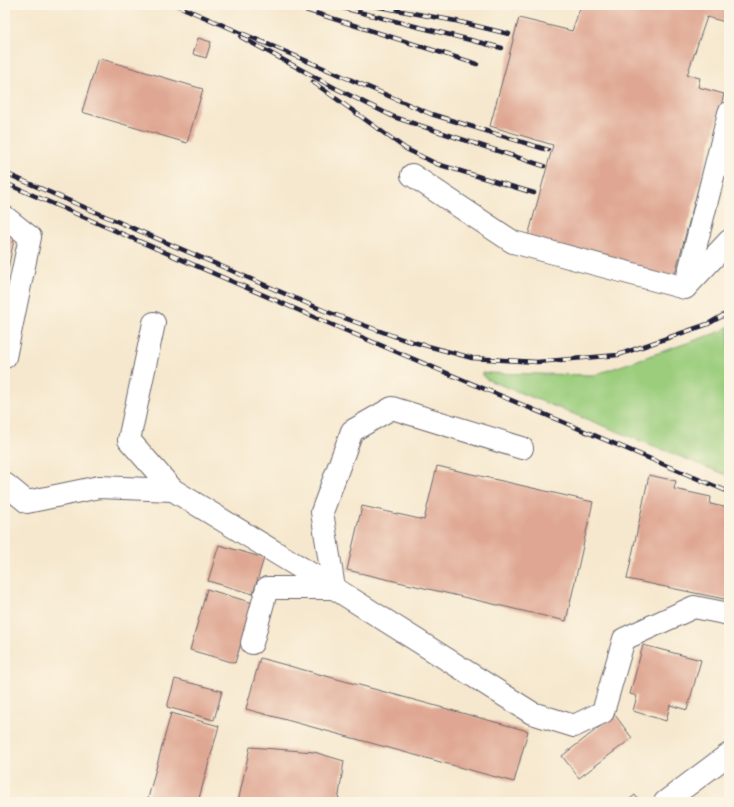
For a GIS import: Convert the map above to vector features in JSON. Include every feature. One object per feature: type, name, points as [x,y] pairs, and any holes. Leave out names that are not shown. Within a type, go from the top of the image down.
[{"type":"street","points":[[685,288],[729,113]]},
{"type":"street","points":[[412,174],[513,242],[685,288]]},
{"type":"street","points":[[5,217],[30,237],[5,357]]},
{"type":"street","points":[[685,288],[729,241]]},
{"type":"street","points":[[154,323],[129,440],[174,490],[334,588],[532,713],[574,726],[603,712],[624,639],[694,607],[729,614]]},
{"type":"street","points":[[334,588],[322,512],[352,431],[392,408],[522,448]]},
{"type":"street","points":[[5,484],[27,502],[99,487],[174,490]]},
{"type":"street","points":[[252,643],[267,588],[334,588]]},
{"type":"street","points":[[665,802],[729,754]]},
{"type":"green space","points":[[729,326],[729,476],[486,379],[481,373],[594,375],[722,331]]},
{"type":"building","points":[[581,5],[729,5],[729,23],[707,17],[687,75],[700,78],[698,87],[724,94],[673,281],[527,240],[553,145],[490,126],[519,18],[572,31]]},
{"type":"building","points":[[198,38],[211,42],[206,58],[193,54]]},
{"type":"building","points":[[98,58],[203,89],[187,143],[82,112]]},
{"type":"building","points":[[5,232],[15,235],[6,279],[5,279]]},
{"type":"building","points":[[437,466],[593,502],[566,621],[347,570],[362,506],[424,520]]},
{"type":"building","points":[[649,475],[676,481],[674,489],[711,497],[710,504],[729,508],[729,600],[627,579]]},
{"type":"building","points":[[219,545],[264,558],[253,594],[208,581]]},
{"type":"building","points":[[207,589],[253,603],[235,663],[190,650]]},
{"type":"building","points":[[643,645],[701,660],[687,710],[670,705],[666,721],[633,711],[637,696],[630,694]]},
{"type":"building","points":[[260,658],[528,731],[514,782],[246,709]]},
{"type":"building","points":[[175,679],[222,691],[214,720],[167,707]]},
{"type":"building","points":[[171,713],[219,726],[198,802],[147,802]]},
{"type":"building","points":[[615,715],[632,738],[579,778],[562,756]]},
{"type":"building","points":[[250,747],[314,752],[344,761],[338,802],[238,802]]},
{"type":"building","points":[[635,795],[640,802],[626,802]]},
{"type":"railway","points":[[176,5],[431,114],[548,150]]},
{"type":"railway","points":[[290,5],[477,64]]},
{"type":"railway","points":[[331,5],[502,48]]},
{"type":"railway","points":[[369,5],[456,21],[509,34]]},
{"type":"railway","points":[[241,37],[335,88],[394,117],[544,166]]},
{"type":"railway","points":[[313,82],[406,149],[437,164],[534,193]]},
{"type":"railway","points":[[5,173],[325,311],[402,339],[472,358],[537,362],[618,355],[708,324],[729,312]]},
{"type":"railway","points":[[5,183],[328,323],[729,492]]}]
